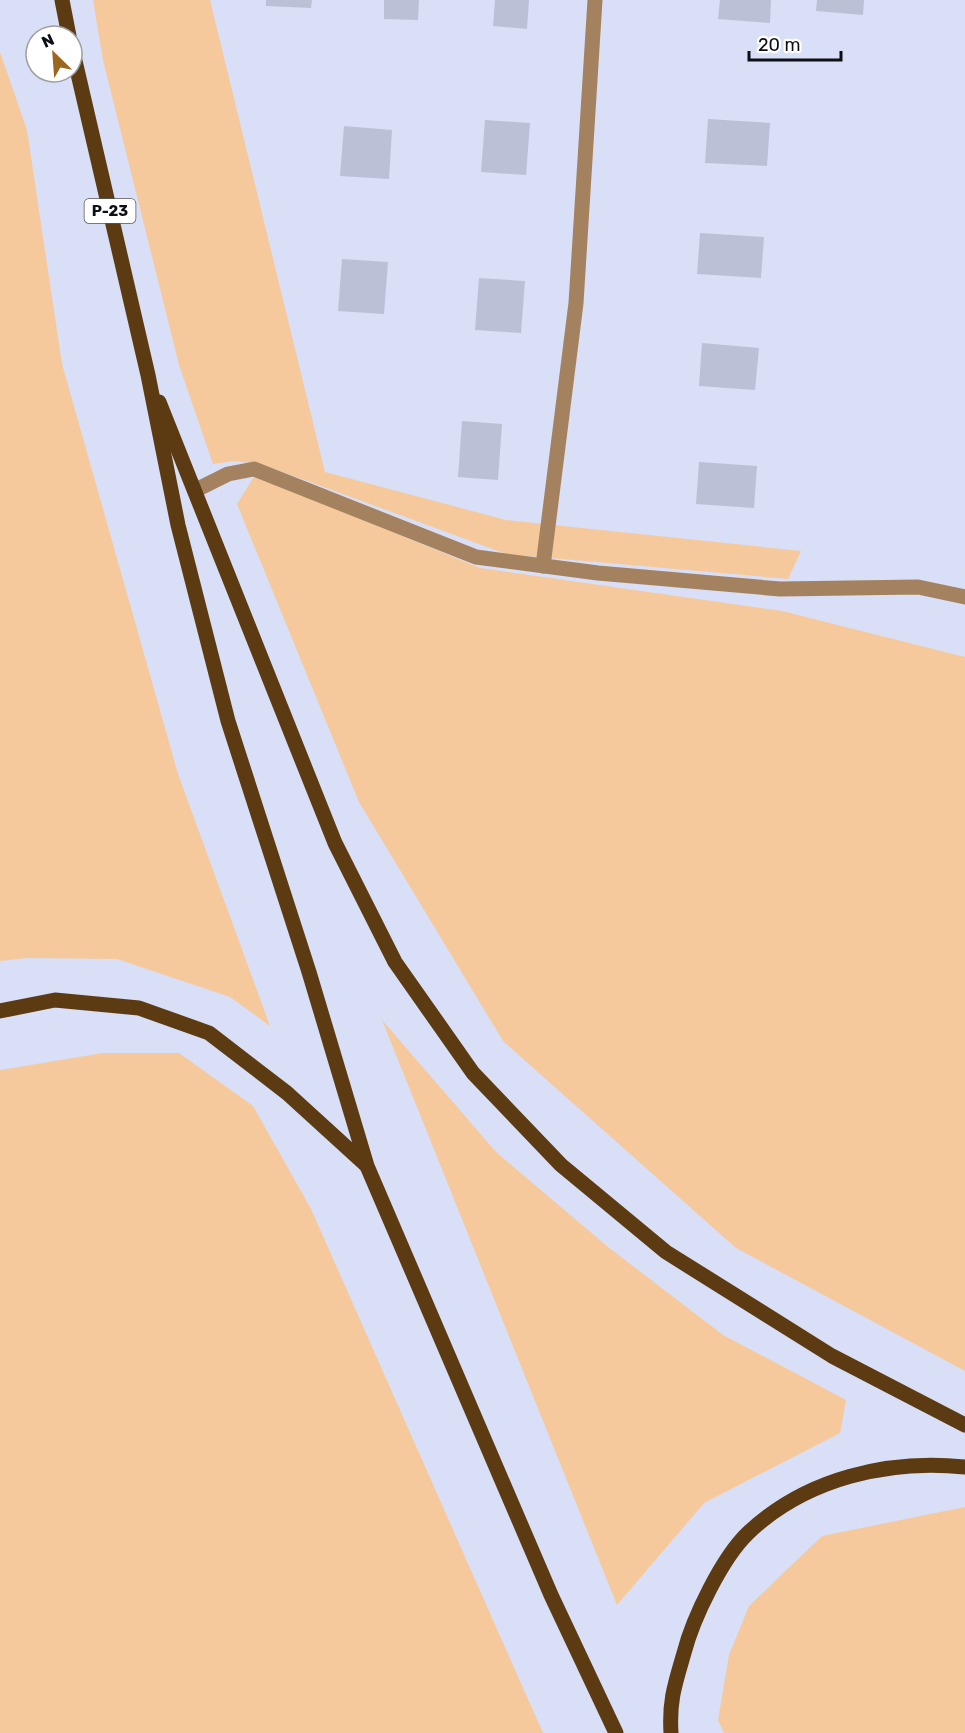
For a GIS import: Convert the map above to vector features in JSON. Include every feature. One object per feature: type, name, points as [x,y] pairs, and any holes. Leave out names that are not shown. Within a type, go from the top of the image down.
[{"type":"main road","points":[[62,0],[67,24]]},
{"type":"main road","name":"Р-23","points":[[80,84],[148,375],[178,525],[228,721],[309,972],[367,1167],[550,1595],[616,1733]]},
{"type":"main road","points":[[148,375],[196,490],[335,843],[396,962],[473,1073],[561,1165],[666,1252],[832,1356],[965,1425]]},
{"type":"main road","points":[[0,1011],[55,1000],[139,1008],[209,1033],[287,1093],[367,1167]]},
{"type":"main road","points":[[671,1733],[669,1705],[692,1623],[724,1566],[747,1533],[782,1507],[819,1488],[860,1472],[913,1464],[965,1467]]},
{"type":"street","points":[[543,566],[576,303],[595,0]]},
{"type":"street","points":[[196,490],[228,474],[254,469],[476,557],[543,566],[780,589],[918,587],[965,597]]},
{"type":"shaded area","points":[[93,0],[210,0],[325,472],[506,520],[801,551],[788,579],[506,554],[261,464],[234,461],[213,464],[179,365],[103,60]]},
{"type":"shaded area","points":[[0,52],[27,130],[62,364],[178,774],[270,1026],[230,997],[117,959],[27,958],[0,961]]},
{"type":"shaded area","points":[[255,475],[480,568],[782,611],[965,657],[965,1371],[736,1248],[503,1041],[359,802],[237,504]]},
{"type":"shaded area","points":[[382,1020],[496,1152],[608,1247],[723,1335],[846,1400],[840,1433],[704,1503],[617,1605]]},
{"type":"shaded area","points":[[103,1053],[179,1053],[253,1106],[311,1209],[543,1733],[0,1733],[0,1070]]},
{"type":"shaded area","points":[[965,1507],[965,1733],[724,1733],[718,1720],[729,1655],[749,1606],[822,1536]]},
{"type":"building","points":[[266,0],[312,0],[311,8],[266,6]]},
{"type":"building","points":[[384,0],[419,0],[418,20],[384,19]]},
{"type":"building","points":[[495,0],[529,0],[527,29],[493,26]]},
{"type":"building","points":[[720,0],[771,0],[770,23],[718,19]]},
{"type":"building","points":[[817,0],[864,0],[863,15],[816,11]]},
{"type":"building","points":[[708,119],[770,123],[767,166],[705,163]]},
{"type":"building","points":[[485,120],[530,123],[526,175],[481,172]]},
{"type":"building","points":[[344,126],[392,130],[389,179],[340,176]]},
{"type":"building","points":[[700,233],[764,237],[761,278],[697,274]]},
{"type":"building","points":[[342,259],[388,262],[384,314],[338,311]]},
{"type":"building","points":[[479,278],[525,281],[521,333],[475,330]]},
{"type":"building","points":[[702,343],[759,348],[755,390],[699,386]]},
{"type":"building","points":[[462,421],[502,424],[498,480],[458,477]]},
{"type":"building","points":[[699,462],[757,466],[754,508],[696,504]]}]
